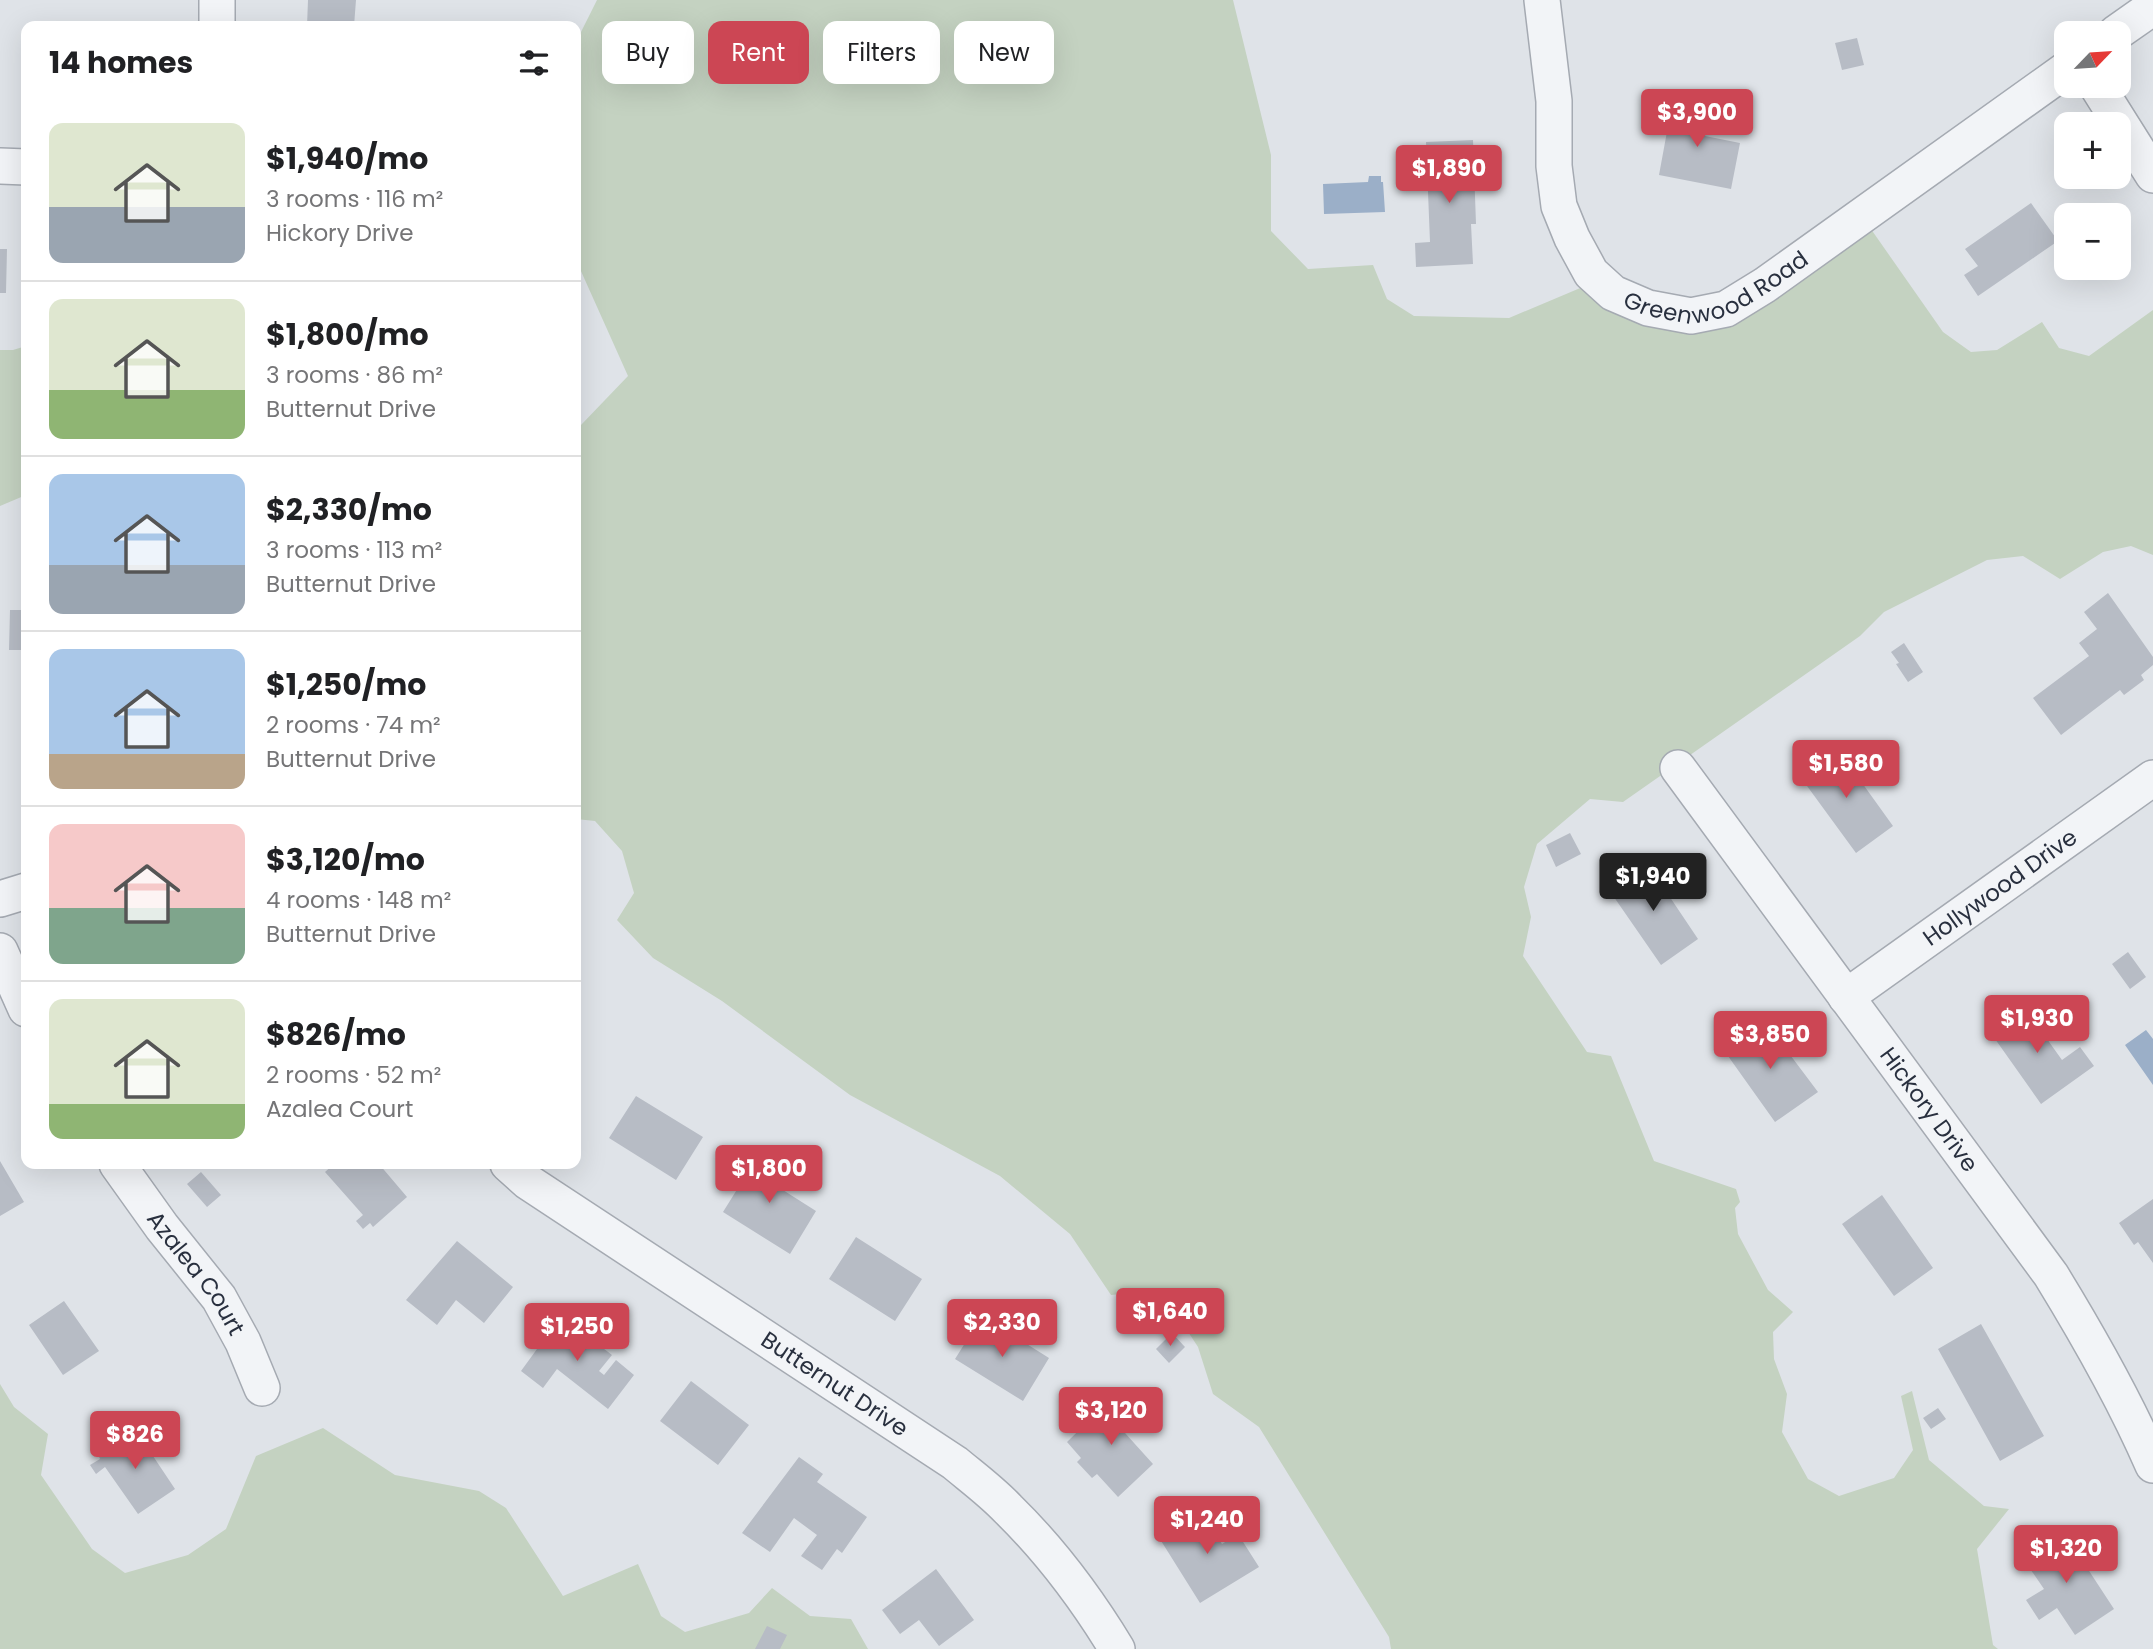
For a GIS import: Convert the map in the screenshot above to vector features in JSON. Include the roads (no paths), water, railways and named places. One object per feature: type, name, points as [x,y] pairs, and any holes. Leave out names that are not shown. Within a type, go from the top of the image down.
[{"type":"street","points":[[217,0],[217,21]]},
{"type":"street","name":"Greenwood Road","points":[[1542,0],[1553,101],[1554,166],[1559,206],[1572,239],[1591,273],[1613,293],[1648,308],[1691,316],[1726,309],[1765,285],[2054,78]]},
{"type":"street","points":[[2132,22],[2153,7]]},
{"type":"street","points":[[2104,98],[2153,175]]},
{"type":"street","points":[[0,166],[21,167]]},
{"type":"street","name":"Hickory Drive","points":[[1678,768],[2051,1275],[2119,1392],[2153,1465]]},
{"type":"street","name":"Hollywood Drive","points":[[1846,997],[2153,778]]},
{"type":"street","points":[[0,899],[21,893]]},
{"type":"street","points":[[0,951],[21,998]]},
{"type":"street","name":"Azalea Court","points":[[121,1169],[162,1227],[219,1298],[243,1342],[262,1388]]},
{"type":"street","name":"Butternut Drive","points":[[514,1169],[528,1182],[956,1463],[1007,1508],[1054,1558],[1095,1612],[1117,1649]]},
{"type":"water","points":[[1369,176],[1381,176],[1385,212],[1324,214],[1323,184],[1368,182]]},
{"type":"water","points":[[2146,1030],[2153,1039],[2153,1085],[2125,1045]]}]
